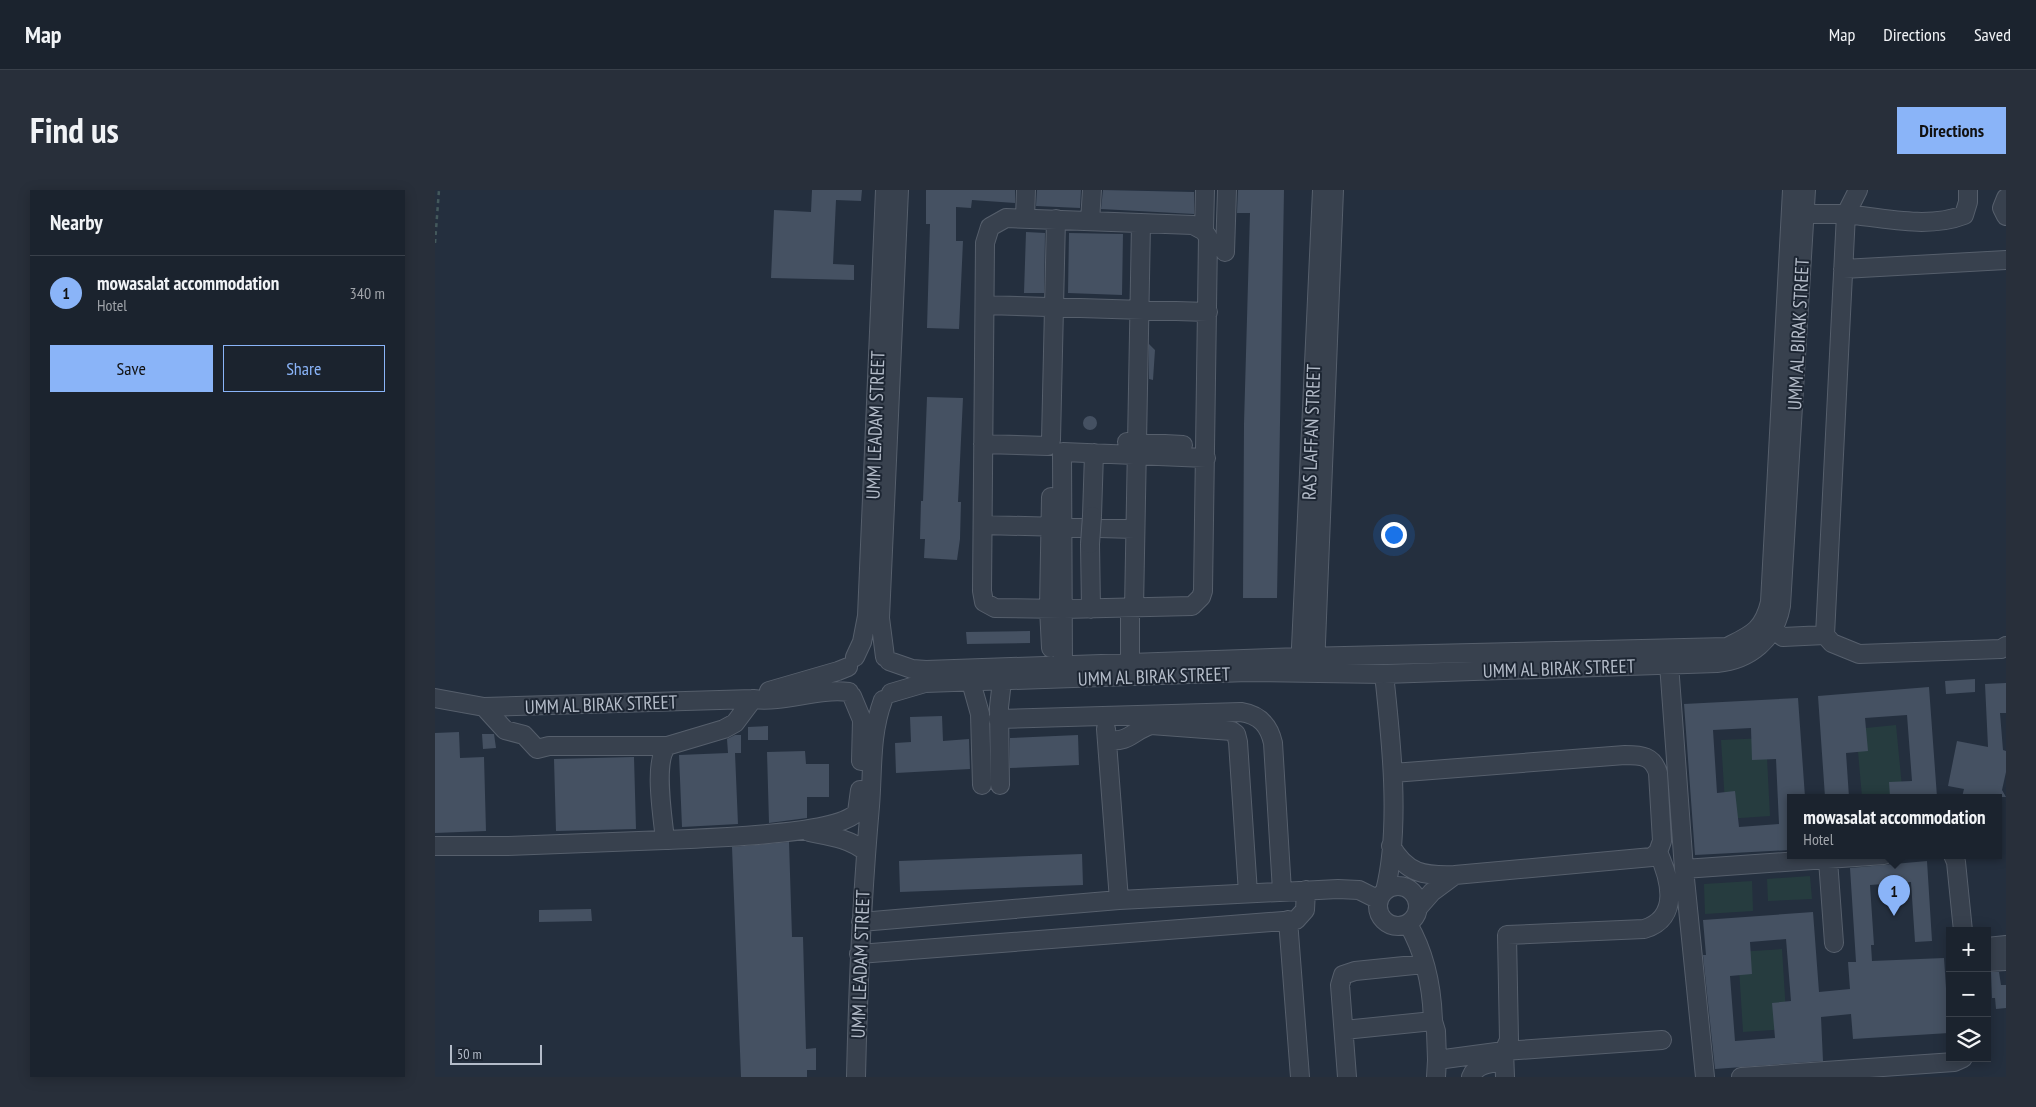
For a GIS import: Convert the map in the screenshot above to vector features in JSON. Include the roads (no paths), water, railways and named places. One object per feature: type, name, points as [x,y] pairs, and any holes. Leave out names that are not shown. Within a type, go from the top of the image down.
[{"type":"street","name":"UMM LEADAM STREET","points":[[885,190],[880,618],[887,659]]},
{"type":"street","name":"UMM LEADAM STREET","points":[[851,662],[862,642],[867,616],[899,190]]},
{"type":"street","points":[[1025,218],[1026,190]]},
{"type":"street","points":[[1090,221],[1093,190]]},
{"type":"street","points":[[1204,231],[1193,224],[1006,218],[997,221],[986,234],[982,591],[984,602],[995,608],[1186,608],[1192,606],[1201,598],[1206,452],[1209,244],[1204,231],[1205,190]]},
{"type":"street","points":[[1225,252],[1227,190]]},
{"type":"street","name":"RAS LAFFAN STREET","points":[[1308,666],[1322,190]]},
{"type":"street","name":"RAS LAFFAN STREET","points":[[1308,666],[1334,190]]},
{"type":"street","name":"UMM AL BIRAK STREET","points":[[887,659],[912,669],[926,670],[1130,663],[1308,666],[1727,647],[1755,632],[1767,614],[1770,602],[1792,190]]},
{"type":"street","name":"UMM AL BIRAK STREET","points":[[1308,666],[1384,674],[1669,664],[1735,661],[1760,647],[1773,630],[1780,614],[1806,190]]},
{"type":"street","points":[[1859,190],[1846,214],[1825,635],[1832,643],[1859,654],[2001,649],[2006,646]]},
{"type":"street","points":[[1805,214],[1846,214],[1948,221],[1964,215],[1969,190]]},
{"type":"street","points":[[2006,198],[2002,208],[2006,216]]},
{"type":"street","points":[[1057,666],[1056,528],[1061,220]]},
{"type":"street","points":[[1130,663],[1131,448],[1137,222]]},
{"type":"street","points":[[1843,269],[2006,260]]},
{"type":"street","points":[[985,304],[1135,311],[1208,312]]},
{"type":"street","points":[[983,444],[1206,452]]},
{"type":"street","points":[[1058,447],[1093,453],[1131,448]]},
{"type":"street","points":[[1091,609],[1090,544],[1093,453]]},
{"type":"street","points":[[983,525],[1130,529]]},
{"type":"street","points":[[1773,630],[1783,636],[1825,635]]},
{"type":"street","points":[[435,846],[507,846],[665,840],[803,831],[850,819],[859,808],[862,720],[850,694],[845,682],[851,662],[870,653],[887,659],[895,671],[895,682],[887,696],[877,703],[863,703],[850,694]]},
{"type":"street","name":"UMM AL BIRAK STREET","points":[[753,699],[771,690],[838,672],[851,662]]},
{"type":"street","points":[[1669,664],[1684,869],[1705,1077]]},
{"type":"street","name":"UMM AL BIRAK STREET","points":[[887,696],[925,683],[1002,681],[1248,666]]},
{"type":"street","points":[[1384,674],[1393,773],[1391,846],[1378,912],[1383,920],[1396,927],[1408,924],[1413,920],[1418,908],[1432,892],[1455,875]]},
{"type":"street","points":[[971,682],[980,714],[991,785],[1002,681]]},
{"type":"street","name":"UMM AL BIRAK STREET","points":[[440,702],[484,707],[753,699],[769,701],[829,690],[850,694]]},
{"type":"street","name":"UMM LEADAM STREET","points":[[856,1077],[859,954],[872,753],[876,723],[887,696]]},
{"type":"street","points":[[484,707],[505,730],[524,736],[537,749],[549,746],[667,746],[724,729],[735,723],[753,699]]},
{"type":"street","points":[[998,719],[1241,712],[1261,719],[1271,733],[1273,743],[1282,892]]},
{"type":"street","points":[[1105,716],[1119,900]]},
{"type":"street","points":[[1107,740],[1123,741],[1144,727],[1151,725],[1232,731],[1236,734],[1248,893]]},
{"type":"street","points":[[665,840],[661,764],[663,750],[667,746]]},
{"type":"street","points":[[1391,846],[1405,865],[1434,876],[1645,859],[1652,857],[1658,852],[1662,841],[1658,773],[1650,759],[1641,755],[1393,773]]},
{"type":"street","points":[[803,831],[845,840],[856,844],[865,852]]},
{"type":"street","points":[[1391,846],[1400,875],[1408,889],[1417,899],[1418,908]]},
{"type":"street","points":[[1504,1063],[1509,1040],[1507,935],[1644,929],[1655,926],[1663,918],[1670,900],[1667,873],[1658,852]]},
{"type":"street","points":[[1684,869],[1840,859]]},
{"type":"street","points":[[1955,859],[1963,927]]},
{"type":"street","points":[[1829,860],[1834,943]]},
{"type":"street","points":[[861,922],[1119,900],[1306,890],[1359,890],[1382,895],[1395,886],[1408,889]]},
{"type":"street","points":[[859,954],[1296,920],[1303,913],[1306,890]]},
{"type":"street","points":[[1288,920],[1300,1077]]},
{"type":"street","points":[[1408,924],[1419,943],[1430,987],[1433,1021],[1436,1031],[1436,1069],[1663,1045]]},
{"type":"street","points":[[1991,947],[2006,946]]},
{"type":"street","points":[[1991,962],[2006,960]]},
{"type":"street","points":[[1347,1077],[1340,985],[1343,975],[1355,971],[1423,964]]},
{"type":"street","points":[[1344,1030],[1433,1021]]},
{"type":"street","points":[[1741,1077],[1954,1062]]},
{"type":"street","points":[[1471,1077],[1477,1069],[1486,1064],[1504,1063]]},
{"type":"place","name":"mowasalat accommodation","points":[[1894,916]]}]
